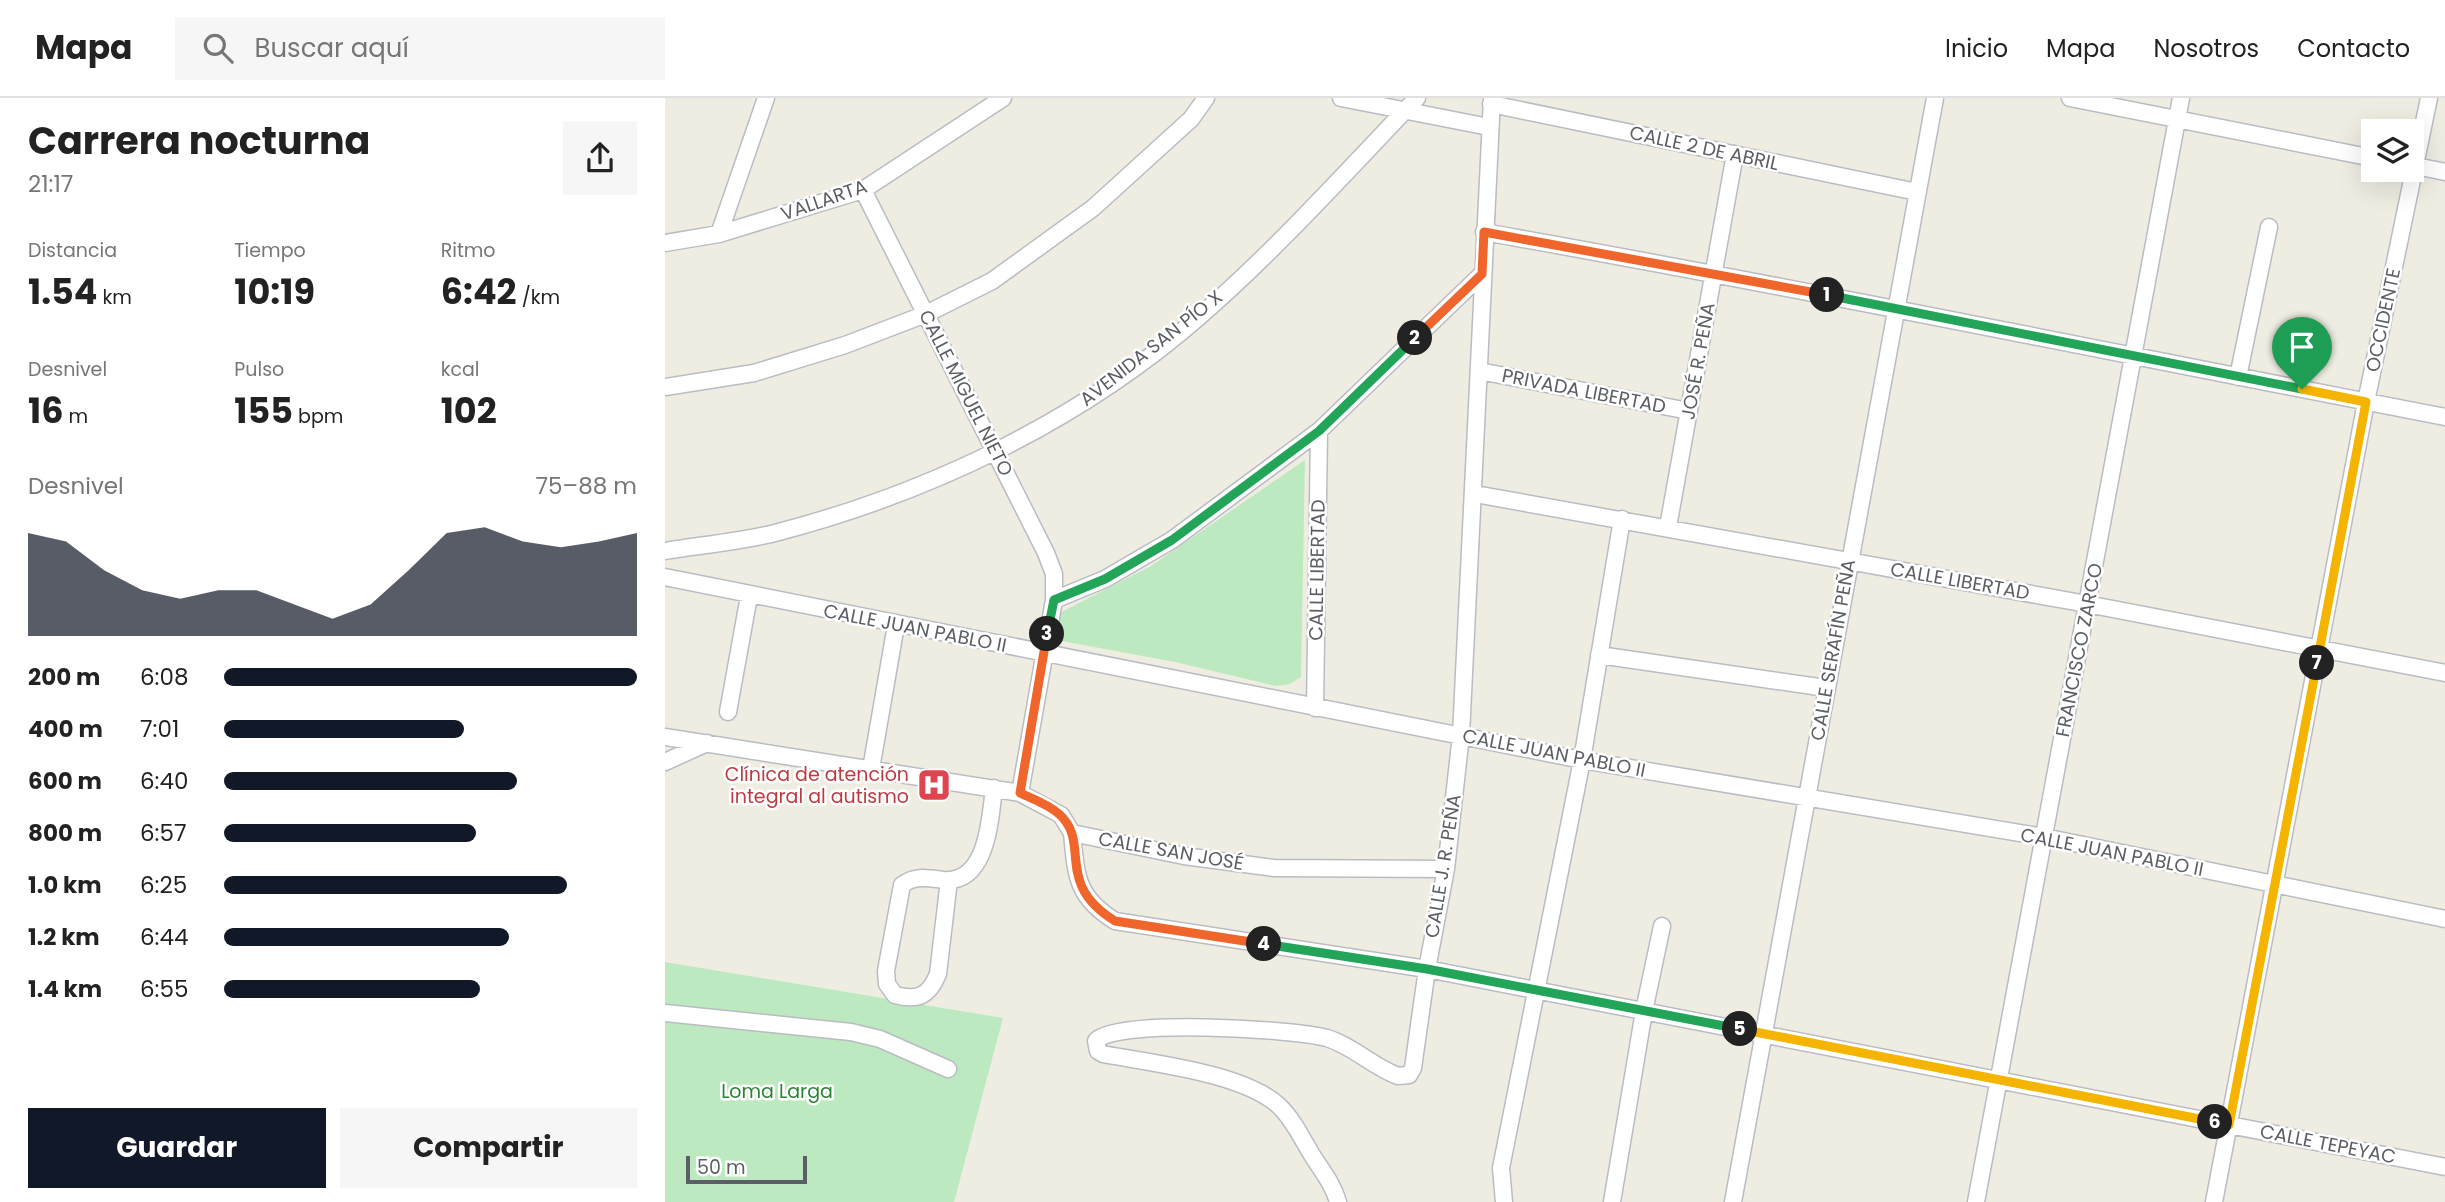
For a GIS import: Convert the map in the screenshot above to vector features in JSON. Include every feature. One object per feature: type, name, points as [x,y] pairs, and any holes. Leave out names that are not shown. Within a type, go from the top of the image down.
[{"type":"street","points":[[719,234],[767,98]]},
{"type":"street","name":"VALLARTA","points":[[665,243],[719,234],[863,190],[1003,98]]},
{"type":"street","points":[[665,387],[754,373],[845,345],[926,314],[992,281],[1093,208],[1191,118],[1206,98]]},
{"type":"street","points":[[1341,98],[1489,127]]},
{"type":"street","name":"AVENIDA SAN PÍO X","points":[[665,551],[772,533],[861,508],[995,452],[1096,396],[1200,316],[1330,192],[1417,98]]},
{"type":"street","name":"CALLE SERAFÍN PEÑA","points":[[1733,1202],[1935,98]]},
{"type":"street","points":[[2070,98],[2361,156]]},
{"type":"street","name":"FRANCISCO ZARCO","points":[[1976,1202],[2181,98]]},
{"type":"street","name":"OCCIDENTE","points":[[2424,119],[2429,98]]},
{"type":"street","name":"CALLE 2 DE ABRIL","points":[[1492,101],[1917,192]]},
{"type":"street","name":"CALLE J. R. PEÑA","points":[[1338,1202],[1334,1189],[1290,1120],[1270,1099],[1255,1090],[1189,1070],[1103,1054],[1098,1051],[1096,1041],[1100,1036],[1116,1032],[1179,1027],[1286,1031],[1331,1039],[1389,1072],[1409,1075],[1416,1056],[1427,969],[1446,869],[1461,735],[1475,494],[1482,274],[1492,101]]},
{"type":"street","name":"JOSÉ R. PEÑA","points":[[1668,527],[1735,154]]},
{"type":"street","points":[[2424,168],[2445,172]]},
{"type":"street","name":"OCCIDENTE","points":[[2214,1202],[2410,182]]},
{"type":"street","name":"CALLE MIGUEL NIETO","points":[[863,190],[1046,553],[1054,574],[1054,600],[1020,793]]},
{"type":"street","points":[[2238,377],[2269,227]]},
{"type":"street","points":[[1484,232],[1896,308],[2133,358],[2445,417]]},
{"type":"street","points":[[1054,600],[1105,579],[1172,540],[1319,431],[1482,274]]},
{"type":"street","name":"PRIVADA LIBERTAD","points":[[1479,371],[1689,411]]},
{"type":"street","name":"CALLE LIBERTAD","points":[[1315,708],[1319,431]]},
{"type":"street","name":"CALLE LIBERTAD","points":[[1475,494],[2087,604],[2445,673]]},
{"type":"street","points":[[1502,1196],[1501,1168],[1581,760],[1622,519]]},
{"type":"street","name":"CALLE JUAN PABLO II","points":[[665,577],[749,596],[1581,760],[2044,837],[2445,919]]},
{"type":"street","points":[[728,712],[749,596]]},
{"type":"street","points":[[871,769],[896,625]]},
{"type":"street","points":[[1599,655],[1826,688]]},
{"type":"street","name":"CALLE SAN JOSÉ","points":[[665,737],[1020,793],[1061,815],[1072,833],[1184,856],[1274,868],[1446,869]]},
{"type":"street","points":[[665,762],[707,743]]},
{"type":"street","points":[[949,880],[938,974],[933,987],[924,996],[911,999],[895,995],[887,984],[886,971],[902,886],[918,877],[949,880],[969,871],[986,847],[994,788]]},
{"type":"street","name":"CALLE TEPEYAC","points":[[1072,833],[1076,877],[1085,896],[1097,910],[1115,921],[1427,969],[2445,1167]]},
{"type":"street","points":[[1612,1202],[1644,1011],[1663,926]]},
{"type":"street","points":[[665,1013],[851,1032],[880,1039],[948,1069]]},
{"type":"green space","points":[[1305,460],[1301,677],[1290,684],[1276,686],[1175,662],[1051,639],[1050,618],[1151,566]]},
{"type":"green space","name":"Loma Larga","points":[[665,962],[1003,1018],[954,1202],[665,1202]]},
{"type":"place","name":"Clínica de atención integral al autismo","points":[[934,785]]},
{"type":"route","points":[[1484,232],[1805,290],[2133,358],[2302,389],[2366,402],[2229,1125],[1427,969],[1115,921],[1097,910],[1085,896],[1076,877],[1072,833],[1061,815],[1020,793],[1054,600],[1105,579],[1172,540],[1319,431],[1482,274],[1484,232]]}]
